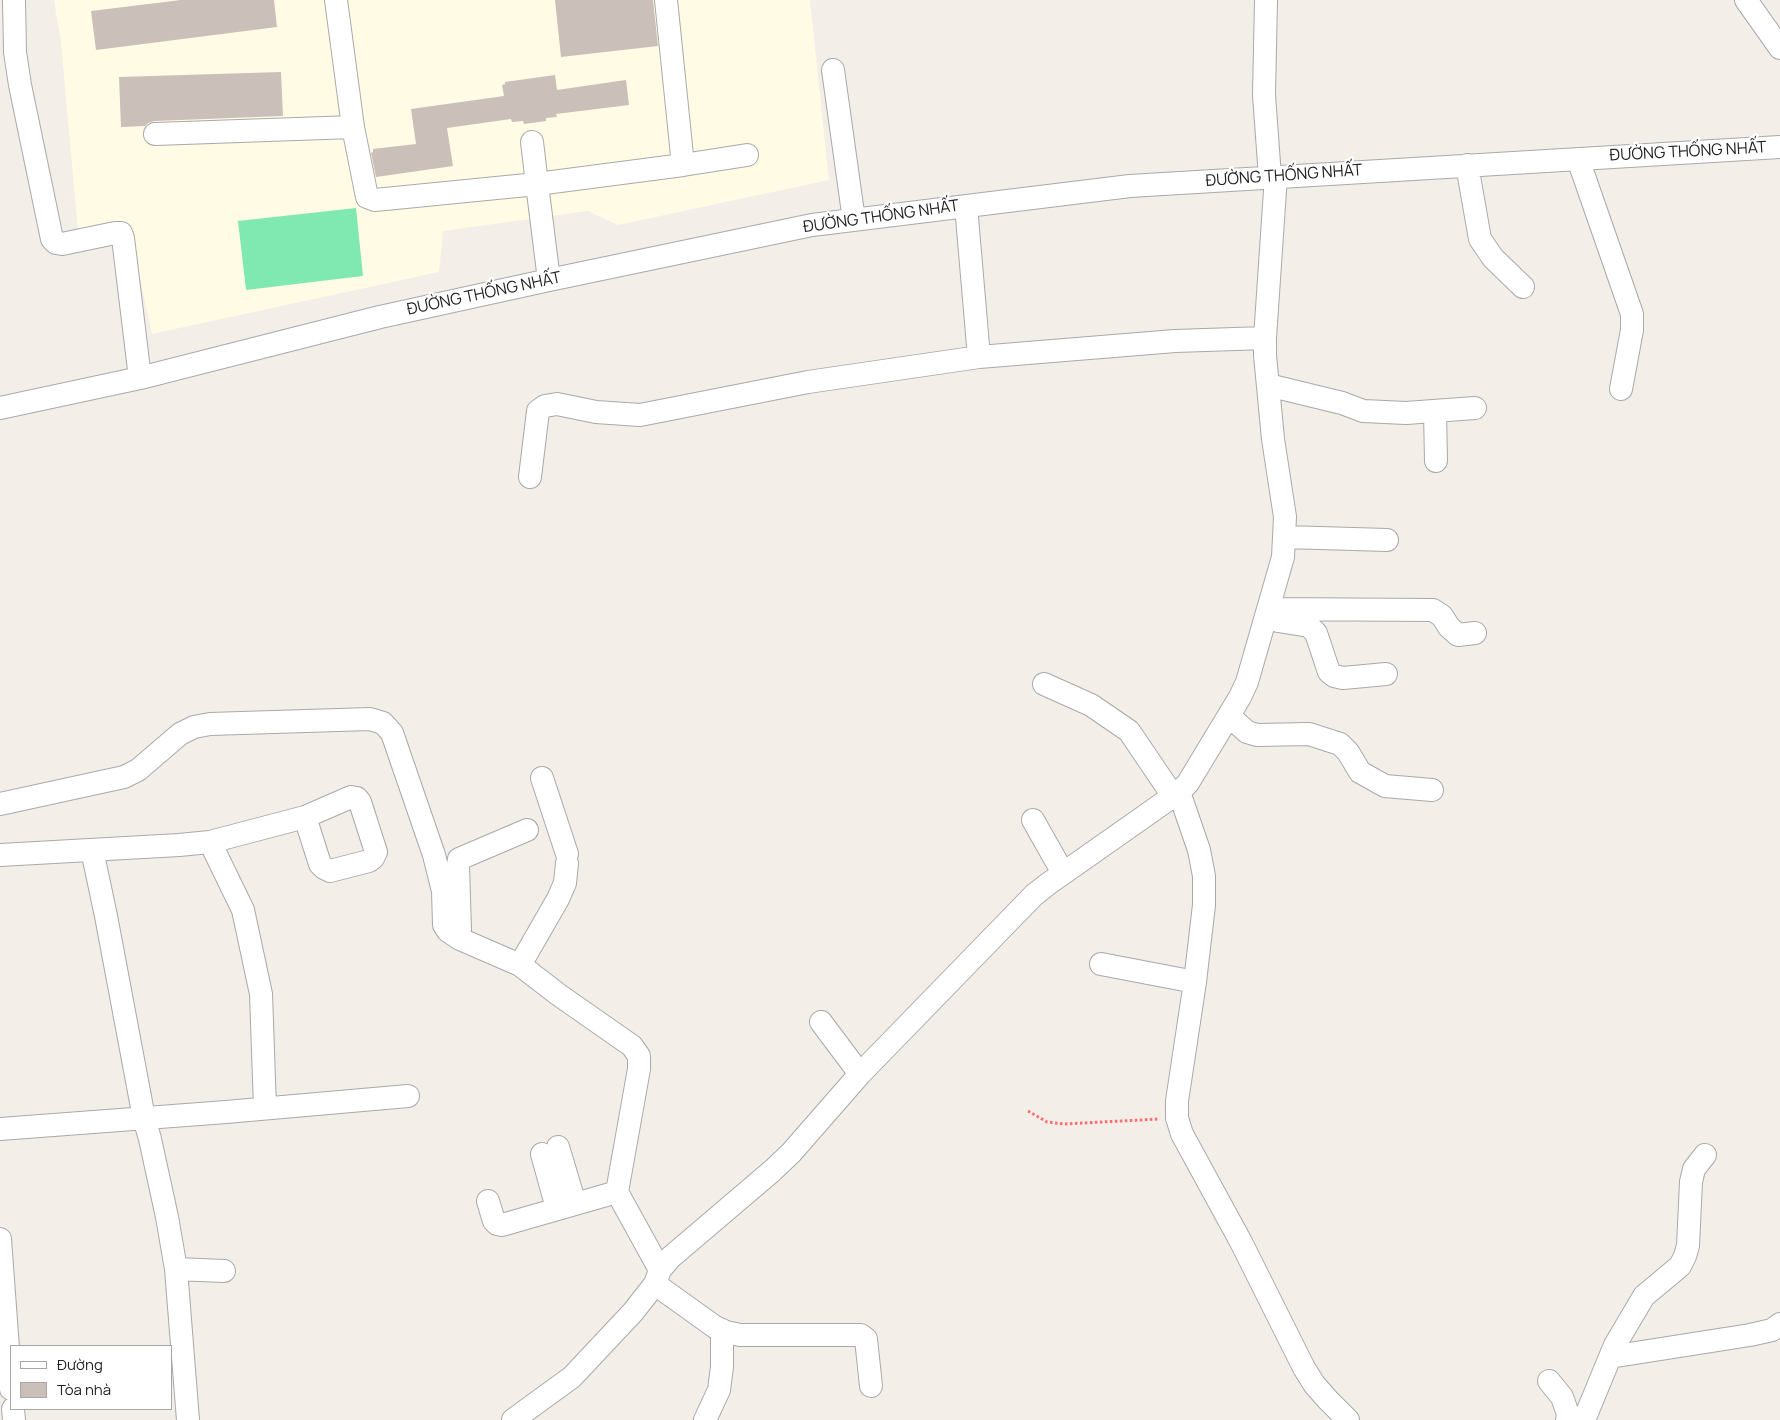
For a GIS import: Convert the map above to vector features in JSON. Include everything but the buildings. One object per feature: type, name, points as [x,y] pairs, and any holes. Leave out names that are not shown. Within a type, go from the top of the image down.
[{"type":"street","points":[[14,0],[15,52],[52,239],[62,244],[121,233],[140,378]]},
{"type":"street","points":[[336,0],[353,127],[364,187],[367,197],[374,200],[537,184],[747,155]]},
{"type":"street","points":[[666,0],[683,165]]},
{"type":"street","points":[[513,1420],[572,1377],[633,1312],[671,1257],[791,1153],[860,1074],[1034,895],[1176,794],[1188,783],[1229,716],[1247,682],[1283,557],[1285,537],[1285,517],[1273,439],[1265,338],[1273,176],[1264,95],[1266,0]]},
{"type":"street","points":[[1746,0],[1780,48]]},
{"type":"street","points":[[832,70],[854,220]]},
{"type":"street","points":[[155,134],[353,127]]},
{"type":"street","points":[[532,142],[549,280]]},
{"type":"street","name":"ĐƯỜNG THỐNG NHẤT","points":[[0,408],[140,378],[380,317],[812,225],[1130,186],[1780,146]]},
{"type":"street","points":[[1578,159],[1632,314],[1632,330],[1620,389]]},
{"type":"street","points":[[1467,165],[1480,239],[1493,258],[1523,287]]},
{"type":"street","points":[[966,206],[979,357]]},
{"type":"street","points":[[530,477],[538,412],[545,406],[557,404],[596,412],[640,415],[808,382],[979,357],[1175,341],[1265,338]]},
{"type":"street","points":[[1268,385],[1342,403],[1364,411],[1406,413],[1476,408]]},
{"type":"street","points":[[1435,411],[1436,460]]},
{"type":"street","points":[[1285,537],[1387,540]]},
{"type":"street","points":[[1267,614],[1433,610],[1442,616],[1449,627],[1458,634],[1475,633]]},
{"type":"street","points":[[1267,614],[1309,626],[1316,633],[1329,672],[1334,676],[1343,678],[1386,674]]},
{"type":"street","points":[[1044,684],[1092,705],[1129,731],[1176,794],[1199,850],[1204,876],[1204,905],[1195,982],[1177,1101],[1177,1118],[1182,1134],[1241,1242],[1304,1368],[1314,1384],[1348,1420]]},
{"type":"street","points":[[1229,716],[1247,732],[1257,735],[1309,734],[1340,744],[1348,752],[1360,772],[1385,786],[1432,790]]},
{"type":"street","points":[[0,804],[124,777],[138,770],[180,734],[194,727],[210,724],[370,719],[383,723],[392,733],[440,874],[443,891],[444,925],[448,931],[460,939],[520,965],[632,1046],[639,1056],[640,1069],[617,1192],[658,1277],[722,1330],[740,1335],[861,1335],[866,1339],[871,1386]]},
{"type":"street","points":[[520,965],[566,882],[567,858],[542,778]]},
{"type":"street","points":[[0,854],[210,842],[305,817]]},
{"type":"street","points":[[1034,820],[1063,873]]},
{"type":"street","points":[[460,939],[459,859],[527,830]]},
{"type":"street","points":[[210,842],[243,910],[259,984],[261,994],[265,1108]]},
{"type":"street","points":[[92,850],[144,1118],[167,1217],[176,1269],[179,1390],[188,1420]]},
{"type":"street","points":[[1101,964],[1195,982]]},
{"type":"street","points":[[821,1022],[860,1074]]},
{"type":"street","points":[[0,1128],[408,1096]]},
{"type":"street","points":[[550,1151],[566,1206]]},
{"type":"street","points":[[1584,1420],[1615,1345],[1644,1296],[1680,1266],[1688,1246],[1691,1182],[1694,1169],[1705,1155]]},
{"type":"street","points":[[488,1201],[494,1221],[502,1225],[617,1192]]},
{"type":"street","points":[[0,1239],[10,1375]]},
{"type":"street","points":[[176,1269],[224,1271]]},
{"type":"street","points":[[1610,1357],[1750,1335],[1772,1330],[1780,1324]]},
{"type":"street","points":[[705,1420],[719,1390],[722,1367],[722,1330]]},
{"type":"street","points":[[1549,1381],[1562,1397],[1568,1414],[1568,1420]]},
{"type":"path","points":[[1028,1111],[1047,1122],[1064,1124],[1177,1118]]},
{"type":"shaded area","points":[[54,0],[810,0],[829,180],[618,225],[588,211],[443,231],[439,272],[152,334],[131,237],[78,232],[61,43]]},
{"type":"green space","points":[[356,208],[363,276],[246,290],[238,221]]}]
